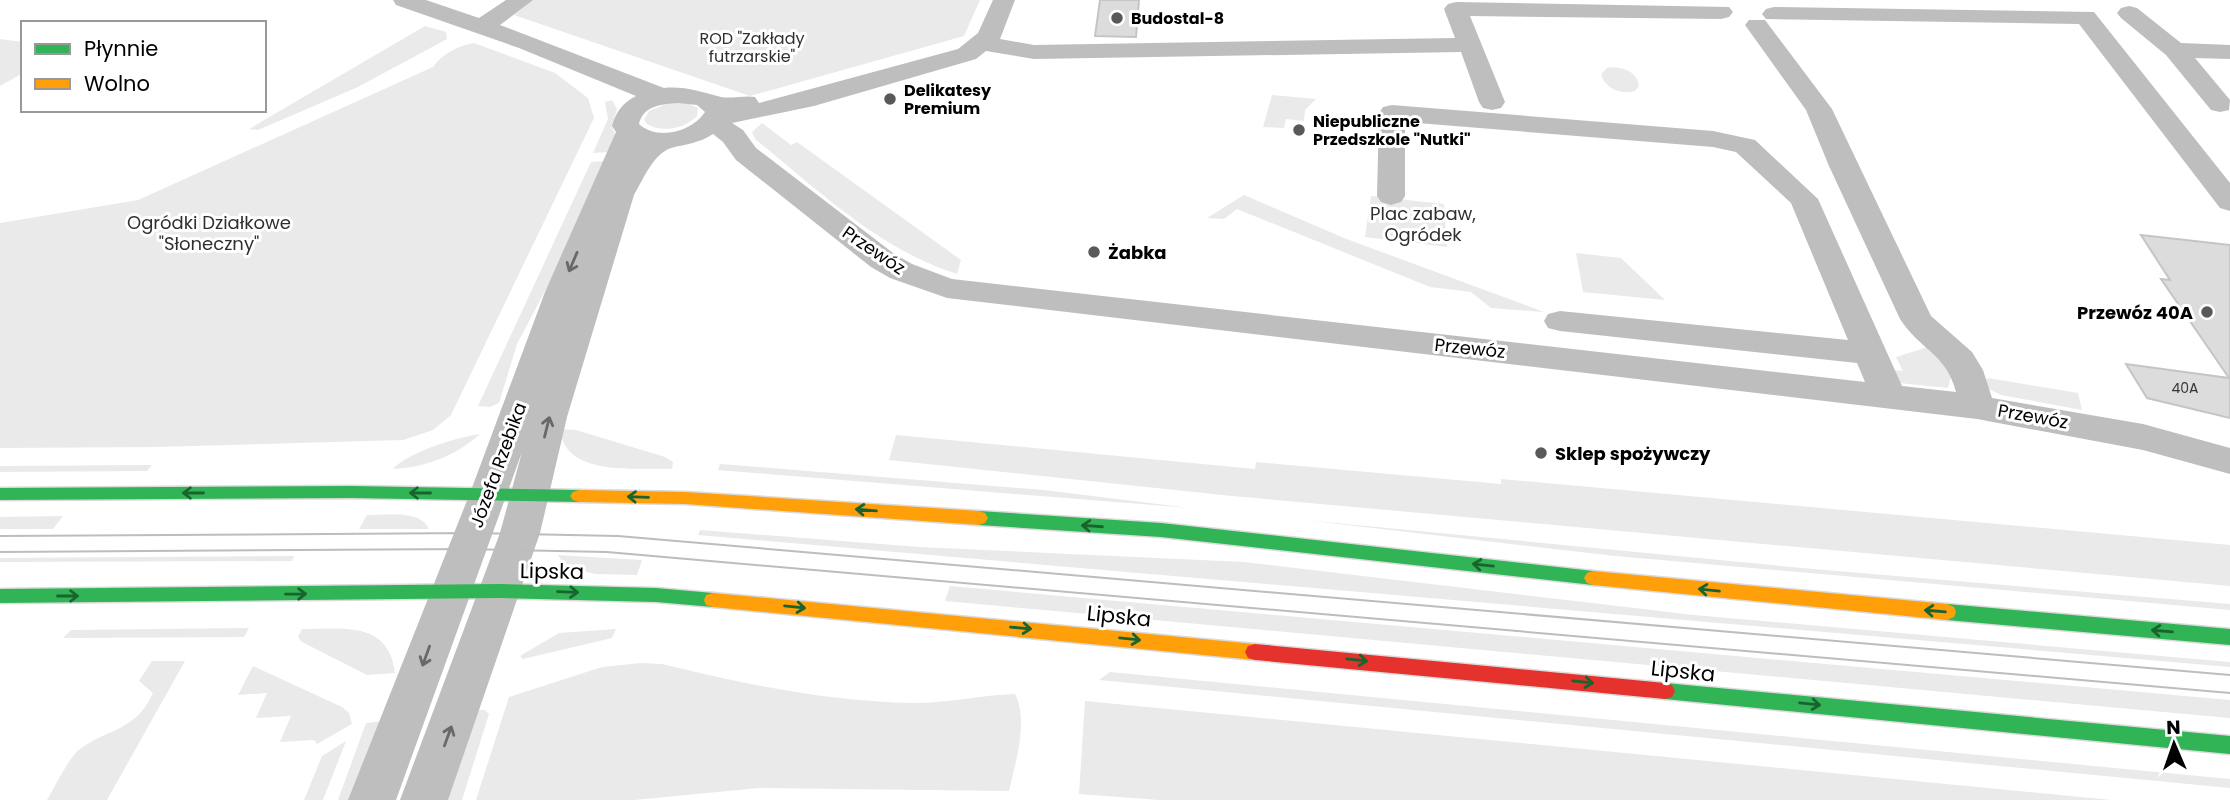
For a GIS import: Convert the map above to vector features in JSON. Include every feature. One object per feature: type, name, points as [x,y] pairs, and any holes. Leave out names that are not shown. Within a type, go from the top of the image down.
[{"type":"main road","points":[[0,494],[489,493],[685,498],[1161,530],[1747,595],[2230,636]]},
{"type":"main road","name":"Lipska","points":[[0,596],[499,591],[656,595],[2230,745]]},
{"type":"street","points":[[404,0],[662,96],[689,94],[710,99],[700,124]]},
{"type":"street","points":[[481,27],[522,0]]},
{"type":"street","points":[[613,78],[632,120],[649,139],[946,62],[967,54],[983,43],[992,30],[1003,0]]},
{"type":"street","points":[[1746,8],[1819,109],[1916,319],[1930,337],[1959,359],[1965,367],[1977,407]]},
{"type":"street","points":[[1492,102],[1455,9],[1746,8],[2087,17],[2230,202]]},
{"type":"street","points":[[2129,13],[2181,57],[2227,108]]},
{"type":"street","points":[[983,43],[1034,52],[1113,48],[1470,45]]},
{"type":"street","points":[[2181,57],[2230,52]]},
{"type":"street","points":[[2181,57],[2230,65]]},
{"type":"street","points":[[632,120],[662,96]]},
{"type":"street","points":[[1391,196],[1392,113],[1713,139],[1745,146],[1804,199],[1888,395]]},
{"type":"street","name":"Józefa Rzebika","points":[[372,800],[489,493],[561,292],[632,120]]},
{"type":"street","name":"Przewóz","points":[[700,124],[746,154],[882,260],[901,271],[947,288],[1977,407],[2143,437],[2230,461]]},
{"type":"street","name":"Józefa Rzebika","points":[[424,800],[520,533],[550,417],[620,195],[642,158],[700,124]]},
{"type":"street","points":[[1560,321],[1871,353]]},
{"type":"green space","name":"ROD \"Zakłady futrzarskie\"","points":[[532,0],[980,0],[964,36],[750,96],[514,15]]},
{"type":"green space","points":[[425,26],[446,32],[447,39],[358,87],[258,130],[249,129]]},
{"type":"green space","points":[[0,39],[21,42],[21,74],[0,86]]},
{"type":"green space","name":"Ogródki Działkowe \"Słoneczny\"","points":[[474,43],[555,73],[588,98],[594,118],[451,415],[433,430],[403,440],[157,447],[0,448],[0,223],[138,200],[433,67],[451,51]]},
{"type":"green space","points":[[1607,68],[1618,68],[1632,73],[1639,86],[1630,92],[1614,90],[1606,84],[1601,74]]},
{"type":"green space","points":[[1272,95],[1316,99],[1305,110],[1304,121],[1286,119],[1284,128],[1263,127]]},
{"type":"green space","points":[[612,100],[617,109],[612,127],[616,136],[612,152],[593,153],[608,119],[605,102]]},
{"type":"green space","points":[[671,102],[687,103],[698,108],[697,116],[686,124],[673,128],[659,128],[647,124],[644,120],[649,111]]},
{"type":"green space","points":[[762,123],[791,145],[797,142],[961,260],[957,274],[902,250],[850,216],[755,139],[752,132]]},
{"type":"green space","points":[[607,161],[572,240],[517,344],[499,403],[490,407],[478,406],[591,162]]},
{"type":"green space","points":[[1244,195],[1344,238],[1544,312],[1491,308],[1471,292],[1430,287],[1237,209],[1224,219],[1207,218]]},
{"type":"green space","name":"Plac zabaw, Ogródek","points":[[1371,196],[1444,204],[1447,247],[1365,237]]},
{"type":"green space","points":[[1576,253],[1621,258],[1665,300],[1583,292]]},
{"type":"green space","points":[[1928,347],[1939,356],[1951,376],[1948,388],[1899,383],[1892,370],[1903,371],[1896,357]]},
{"type":"green space","points":[[1988,378],[2078,393],[2082,410],[2001,395],[1989,389],[1985,381]]},
{"type":"green space","points":[[560,429],[576,430],[665,457],[673,462],[672,469],[604,467],[588,463],[575,456],[565,445]]},
{"type":"green space","points":[[480,434],[440,459],[393,469],[421,451]]},
{"type":"green space","points":[[896,435],[1255,469],[1256,462],[1501,484],[1501,479],[2230,545],[2230,586],[1232,496],[889,460]]},
{"type":"green space","points":[[720,464],[1044,490],[1190,508],[718,470]]},
{"type":"green space","points":[[152,465],[147,471],[0,472],[0,466]]},
{"type":"green space","points":[[367,515],[410,516],[418,518],[429,529],[359,529]]},
{"type":"green space","points":[[63,516],[53,529],[0,529],[0,517]]},
{"type":"green space","points":[[1304,520],[1813,569],[2230,604],[2230,610],[1615,556]]},
{"type":"green space","points":[[700,530],[919,547],[1244,562],[1694,615],[2230,662],[2230,667],[698,535]]},
{"type":"green space","points":[[558,555],[642,560],[637,575],[595,574],[565,566]]},
{"type":"green space","points":[[294,556],[292,561],[0,562],[0,558]]},
{"type":"green space","points":[[950,586],[2230,700],[2230,718],[945,601]]},
{"type":"green space","points":[[249,628],[244,637],[63,638],[71,630]]},
{"type":"green space","points":[[302,629],[347,629],[373,636],[384,644],[391,656],[395,673],[367,675],[302,642],[298,637]]},
{"type":"green space","points":[[616,629],[612,638],[523,659],[520,656],[559,633]]},
{"type":"green space","points":[[152,661],[185,661],[107,800],[47,800],[67,765],[80,749],[130,722],[146,706],[153,693],[139,681]]},
{"type":"green space","points":[[662,664],[756,685],[882,702],[927,703],[1015,694],[1021,729],[1009,791],[759,788],[634,800],[476,800],[509,697],[602,667]]},
{"type":"green space","points":[[253,666],[342,707],[349,713],[352,724],[317,744],[314,740],[280,742],[291,716],[256,718],[267,693],[238,695]]},
{"type":"green space","points":[[1110,672],[2230,779],[2230,788],[1099,680]]},
{"type":"green space","points":[[1085,701],[2112,800],[1159,800],[1079,794]]},
{"type":"green space","points":[[476,710],[485,710],[489,714],[462,800],[445,800]]},
{"type":"green space","points":[[382,721],[352,800],[338,800],[366,723]]},
{"type":"green space","points":[[346,741],[323,800],[304,800],[322,756]]},
{"type":"building","name":"Budostal-8","points":[[1100,0],[1139,0],[1136,37],[1095,36]]},
{"type":"building","name":"Przewóz 40A","points":[[2141,235],[2230,245],[2230,418],[2147,398],[2126,364],[2229,378],[2161,279],[2170,280]]},
{"type":"tram line","points":[[0,536],[473,533],[618,536],[2230,675]]},
{"type":"tram line","points":[[0,552],[467,549],[607,552],[2230,693]]},
{"type":"traffic: fast","points":[[0,494],[351,492],[579,496]]},
{"type":"traffic: fast","points":[[979,518],[1161,530],[1593,578]]},
{"type":"traffic: fast","points":[[0,596],[499,591],[656,595],[713,600]]},
{"type":"traffic: fast","points":[[1947,612],[2230,637]]},
{"type":"traffic: fast","points":[[1665,691],[2230,745]]},
{"type":"traffic: slow","points":[[579,496],[685,498],[979,518]]},
{"type":"traffic: slow","points":[[1593,578],[1947,612]]},
{"type":"traffic: slow","points":[[713,600],[1255,652]]},
{"type":"traffic: jam","points":[[1255,652],[1665,691]]},
{"type":"place","name":"Budostal-8","points":[[1117,18]]},
{"type":"place","name":"Delikatesy Premium","points":[[890,99]]},
{"type":"place","name":"Niepubliczne Przedszkole \"Nutki\"","points":[[1299,130]]},
{"type":"place","name":"Żabka","points":[[1094,252]]},
{"type":"place","name":"Przewóz 40A","points":[[2207,312]]},
{"type":"place","name":"Sklep spożywczy","points":[[1541,453]]}]
